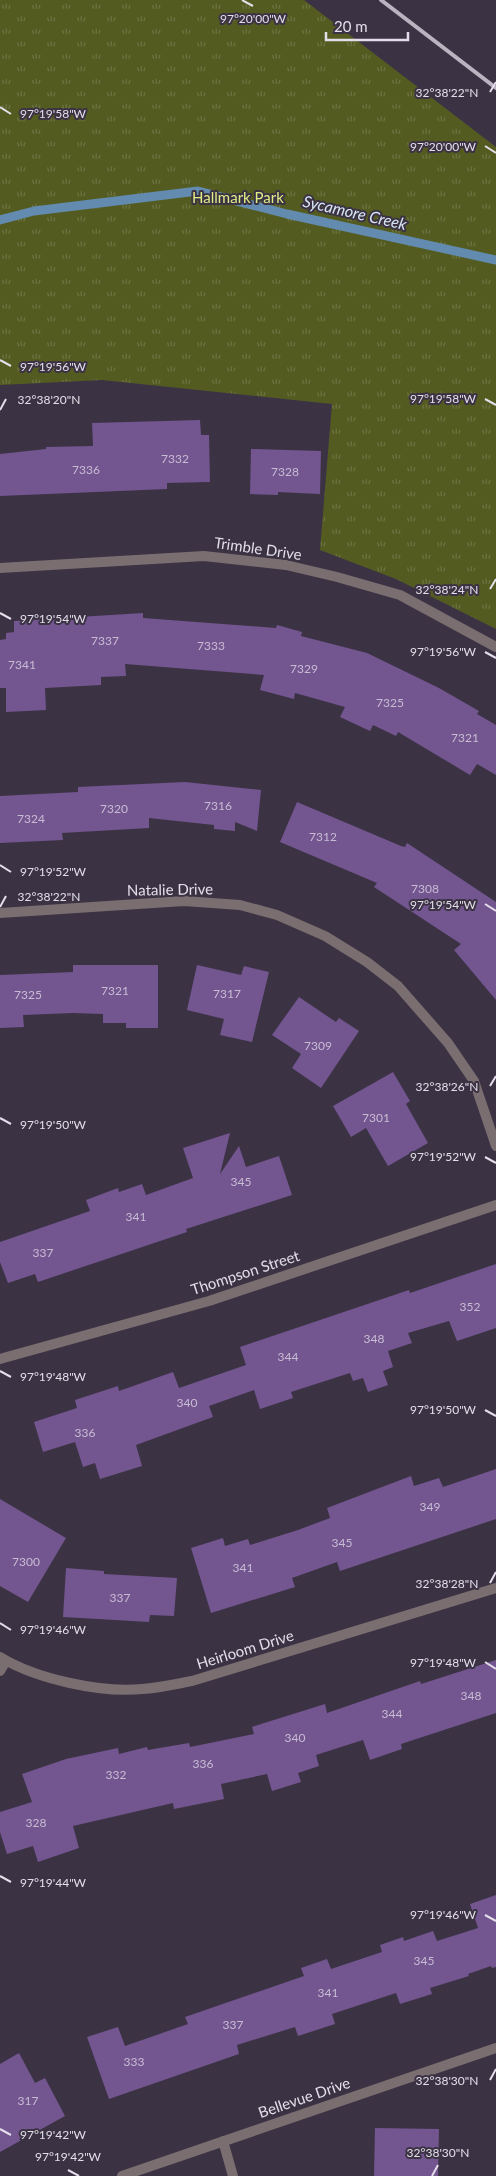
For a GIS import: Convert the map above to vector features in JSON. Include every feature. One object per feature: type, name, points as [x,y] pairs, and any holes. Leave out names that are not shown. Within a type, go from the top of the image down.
[{"type":"street","name":"Trimble Drive","points":[[0,568],[204,556],[286,565],[400,595],[496,647]]},
{"type":"street","name":"Natalie Drive","points":[[0,913],[184,901],[240,905],[277,915],[325,936],[367,962],[398,986],[448,1043],[474,1081],[496,1146]]},
{"type":"street","name":"Thompson Street","points":[[0,1359],[209,1301],[496,1205]]},
{"type":"street","name":"Heirloom Drive","points":[[3,1659],[25,1670],[97,1689],[141,1689],[192,1681],[496,1588]]},
{"type":"street","points":[[0,1671],[3,1659]]},
{"type":"street","name":"Bellevue Drive","points":[[122,2176],[496,2048]]},
{"type":"street","points":[[223,2141],[233,2176]]},
{"type":"green space","name":"Hallmark Park","points":[[0,0],[304,0],[496,147],[496,629],[396,579],[320,550],[332,404],[102,380],[0,385]]},
{"type":"building","points":[[200,420],[201,435],[209,435],[210,482],[167,483],[167,489],[0,496],[0,454],[46,449],[46,447],[93,446],[92,423]]},
{"type":"building","points":[[251,449],[321,451],[320,494],[278,492],[278,495],[250,494]]},
{"type":"building","points":[[143,613],[143,618],[276,628],[277,625],[302,632],[301,636],[367,653],[439,688],[479,711],[477,714],[496,725],[496,775],[477,764],[470,775],[398,732],[396,736],[373,725],[370,731],[340,717],[345,707],[295,693],[294,699],[260,690],[264,675],[125,664],[126,676],[101,677],[101,685],[45,688],[46,710],[6,712],[6,688],[0,688],[0,640],[6,639],[6,633],[14,632],[14,621]]},
{"type":"building","points":[[185,782],[261,790],[257,831],[235,822],[235,831],[214,829],[214,825],[149,818],[149,828],[62,833],[63,840],[0,843],[0,796],[78,792],[78,787]]},
{"type":"building","points":[[297,802],[401,846],[405,847],[407,843],[496,902],[496,1000],[454,950],[461,944],[374,887],[377,883],[280,842]]},
{"type":"building","points":[[73,965],[158,965],[158,1028],[126,1028],[126,1023],[103,1023],[103,1014],[73,1013],[23,1015],[24,1027],[0,1028],[0,975],[73,972]]},
{"type":"building","points":[[197,965],[241,975],[244,966],[269,972],[252,1042],[220,1035],[224,1019],[187,1010]]},
{"type":"building","points":[[299,997],[336,1022],[339,1018],[359,1031],[321,1088],[292,1068],[301,1054],[272,1035]]},
{"type":"building","points":[[393,1072],[410,1101],[406,1104],[428,1143],[388,1166],[366,1128],[351,1137],[333,1106]]},
{"type":"building","points":[[230,1133],[220,1174],[239,1146],[246,1167],[279,1156],[292,1195],[186,1229],[187,1232],[38,1282],[35,1274],[8,1283],[0,1262],[0,1242],[90,1211],[86,1200],[118,1188],[119,1192],[142,1184],[146,1195],[193,1178],[183,1148]]},
{"type":"building","points":[[496,1264],[496,1328],[457,1341],[449,1321],[408,1333],[412,1343],[388,1351],[393,1367],[383,1371],[388,1385],[368,1392],[363,1378],[353,1381],[350,1373],[291,1392],[293,1398],[260,1409],[254,1390],[209,1406],[213,1417],[136,1445],[142,1466],[100,1479],[95,1463],[83,1467],[75,1442],[43,1452],[34,1422],[77,1408],[75,1400],[118,1386],[119,1391],[173,1372],[179,1388],[246,1365],[240,1347],[409,1290],[410,1293]]},
{"type":"building","points":[[496,1469],[496,1519],[340,1571],[337,1562],[292,1578],[295,1587],[211,1613],[191,1548],[223,1538],[225,1546],[248,1539],[250,1545],[298,1530],[330,1518],[327,1508],[411,1476],[414,1486],[439,1478],[443,1487]]},
{"type":"building","points":[[0,1499],[66,1538],[28,1602],[0,1586]]},
{"type":"building","points":[[66,1568],[104,1571],[104,1574],[177,1578],[174,1616],[150,1615],[149,1622],[63,1617]]},
{"type":"building","points":[[496,1660],[496,1713],[401,1744],[402,1749],[370,1760],[363,1740],[316,1755],[319,1766],[298,1773],[301,1782],[272,1791],[267,1774],[221,1784],[224,1799],[174,1809],[173,1803],[73,1826],[79,1848],[38,1862],[33,1846],[7,1854],[0,1832],[0,1812],[32,1802],[22,1774],[66,1759],[118,1748],[119,1754],[147,1747],[148,1750],[189,1743],[190,1747],[254,1734],[252,1727],[325,1704],[327,1713],[420,1681],[421,1684]]},
{"type":"building","points":[[496,1895],[496,1967],[492,1968],[491,1966],[468,1974],[469,1976],[430,1988],[432,1994],[400,2004],[396,1993],[332,2014],[335,2024],[298,2036],[295,2027],[237,2045],[239,2054],[109,2099],[87,2037],[118,2027],[125,2046],[188,2024],[185,2017],[304,1976],[301,1968],[327,1959],[331,1969],[382,1952],[380,1945],[403,1937],[404,1941],[433,1931],[437,1941],[478,1928],[470,1904]]},
{"type":"building","points":[[19,2053],[35,2083],[45,2078],[65,2116],[0,2152],[0,2064]]},
{"type":"building","points":[[375,2128],[439,2129],[438,2176],[374,2176]]},
{"type":"waterway","name":"Sycamore Creek","points":[[0,220],[34,211],[198,191],[287,214],[496,260]]},
{"type":"railway","points":[[381,0],[496,88]]}]
